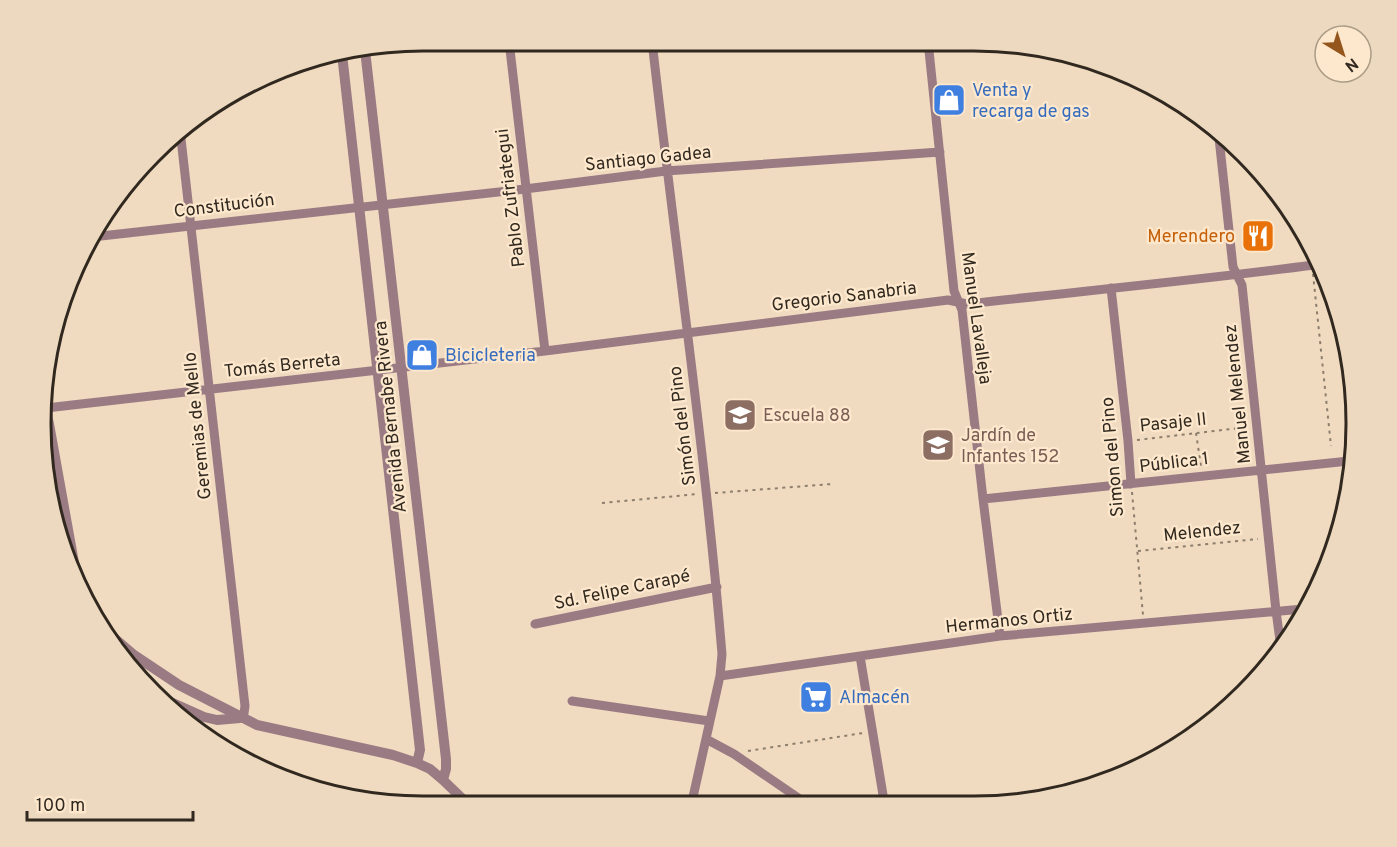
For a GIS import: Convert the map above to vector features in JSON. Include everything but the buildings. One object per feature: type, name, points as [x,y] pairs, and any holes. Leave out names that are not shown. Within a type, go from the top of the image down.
[{"type":"street","name":"Pablo Zufriategui","points":[[509,51],[545,351]]},
{"type":"street","name":"Simón del Pino","points":[[653,51],[666,171],[688,332],[717,587],[722,654],[720,676],[693,796]]},
{"type":"street","name":"Manuel Lavalleja","points":[[929,51],[954,291],[963,310],[1000,636]]},
{"type":"street","name":"Avenida Bernabe Rivera","points":[[366,56],[446,759],[443,780]]},
{"type":"street","name":"Avenida Bernabe Rivera","points":[[343,60],[420,750],[417,763]]},
{"type":"street","name":"Geremias de Mello","points":[[181,140],[245,706],[244,713],[240,717]]},
{"type":"street","name":"Manuel Melendez","points":[[1220,144],[1233,267],[1242,285],[1279,635]]},
{"type":"street","name":"Santiago Gadea","points":[[360,206],[525,189],[666,171],[940,152]]},
{"type":"street","name":"Constitución","points":[[102,236],[360,206]]},
{"type":"street","name":"Gregorio Sanabria","points":[[378,371],[948,300],[967,304],[1237,275],[1310,262]]},
{"type":"street","name":"Simon del Pino","points":[[1111,288],[1131,484]]},
{"type":"street","name":"Tomás Berreta","points":[[52,405],[378,371]]},
{"type":"street","points":[[52,443],[69,537]]},
{"type":"street","name":"Pública 1","points":[[983,499],[1344,461]]},
{"type":"street","name":"Sd. Felipe Carapé","points":[[535,624],[717,587]]},
{"type":"street","name":"Hermanos Ortiz","points":[[720,676],[1000,636],[1296,609]]},
{"type":"street","points":[[128,650],[179,685],[257,725],[393,755],[417,763],[430,769],[460,796]]},
{"type":"street","points":[[860,656],[883,796]]},
{"type":"street","points":[[572,701],[709,721]]},
{"type":"street","points":[[182,707],[217,720],[240,717]]},
{"type":"street","points":[[706,739],[734,754],[795,796]]},
{"type":"path","points":[[1313,270],[1331,446]]},
{"type":"path","name":"Pasaje II","points":[[1128,441],[1256,426]]},
{"type":"path","points":[[1196,433],[1202,475]]},
{"type":"path","name":"Simon del Pino","points":[[1131,484],[1144,624]]},
{"type":"path","name":"Melendez","points":[[1138,551],[1269,538]]},
{"type":"path","points":[[734,754],[872,731]]},
{"type":"place","name":"Venta y recarga de gas","points":[[949,100]]},
{"type":"place","name":"Merendero","points":[[1258,236]]},
{"type":"place","name":"Bicicleteria","points":[[422,355]]},
{"type":"place","name":"Escuela 88","points":[[740,415]]},
{"type":"place","name":"Jardín de Infantes 152","points":[[938,445]]},
{"type":"place","name":"Almacén","points":[[816,697]]}]
